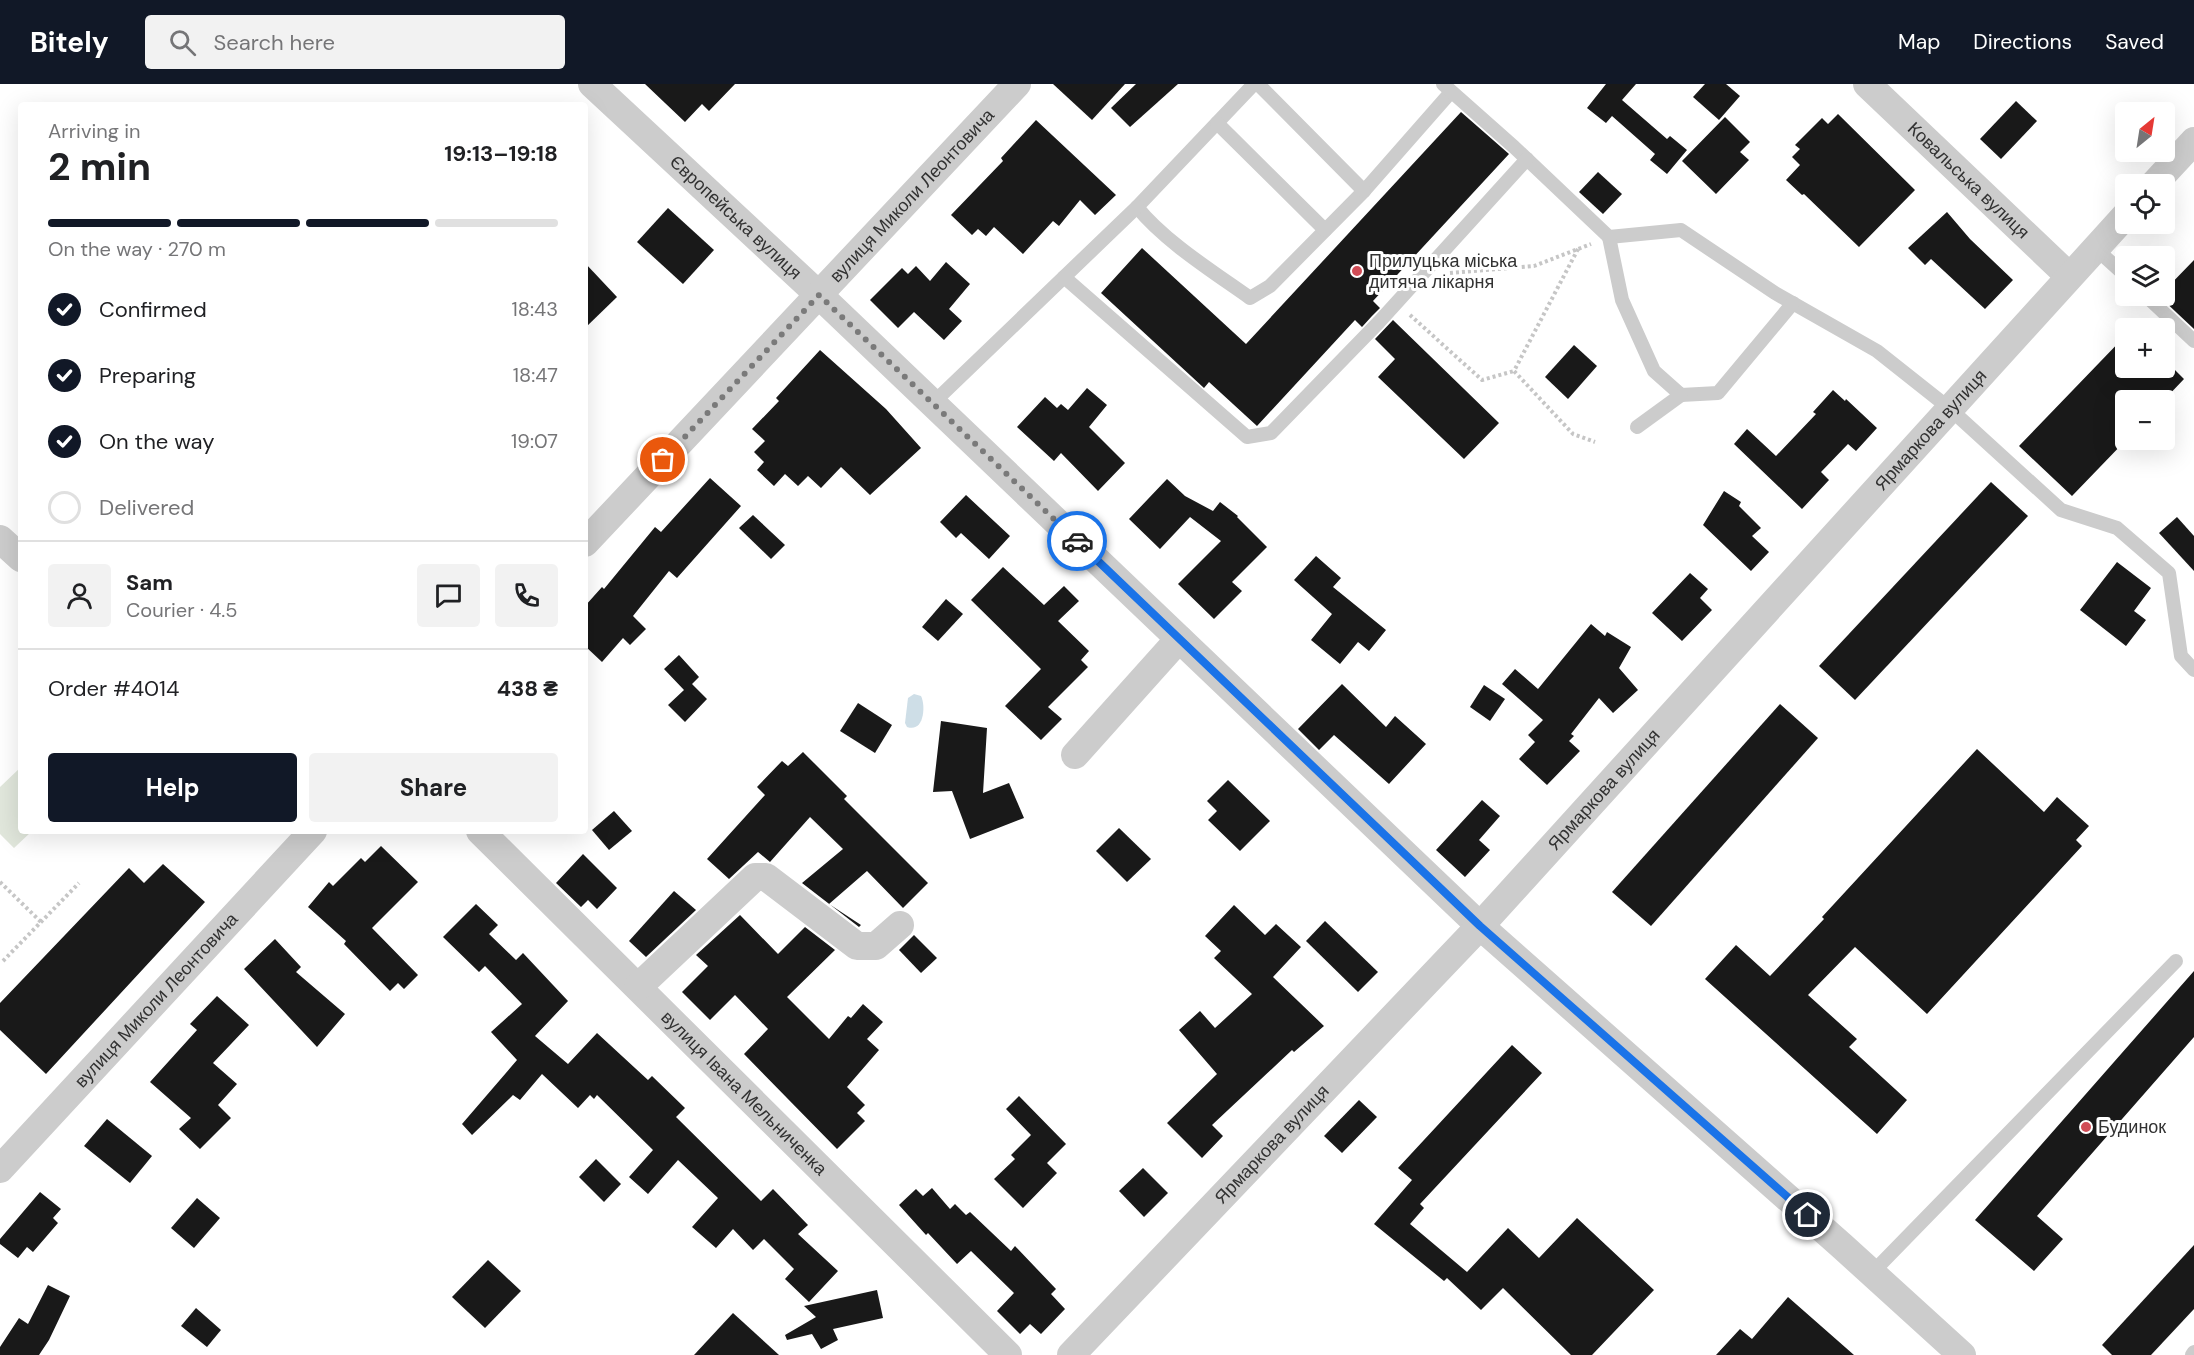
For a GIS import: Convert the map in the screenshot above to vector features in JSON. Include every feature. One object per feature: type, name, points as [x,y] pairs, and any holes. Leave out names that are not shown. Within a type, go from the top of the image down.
[{"type":"street","name":"Європейська вулиця","points":[[592,84],[933,403],[1480,926],[1962,1355]]},
{"type":"street","name":"вулиця Миколи Леонтовича","points":[[588,540],[1017,84]]},
{"type":"street","name":"Ковальська вулиця","points":[[1866,84],[2069,276]]},
{"type":"street","points":[[2163,174],[2194,141]]},
{"type":"street","name":"Ярмаркова вулиця","points":[[1071,1355],[1480,926],[2115,227]]},
{"type":"street","points":[[0,539],[18,555]]},
{"type":"street","points":[[1075,755],[1179,639]]},
{"type":"street","name":"вулиця Миколи Леонтовича","points":[[0,1169],[310,834]]},
{"type":"street","name":"вулиця Івана Мельниченка","points":[[483,834],[1008,1355]]},
{"type":"street","points":[[638,987],[755,877],[766,877],[857,946],[876,946],[900,925]]},
{"type":"lane","points":[[933,403],[1137,207],[1256,84],[1364,191]]},
{"type":"lane","points":[[1137,207],[1143,215],[1191,256],[1250,298],[1270,286],[1364,191],[1447,88],[1527,159],[1609,237],[1622,300],[1654,371],[1681,395]]},
{"type":"lane","points":[[1217,123],[1325,231]]},
{"type":"lane","points":[[1064,277],[1247,437],[1271,432],[1396,303],[1527,159]]},
{"type":"lane","points":[[1609,237],[1681,230],[1793,303],[1877,351],[1949,408],[2061,510],[2117,528],[2169,573],[2181,656],[2194,670]]},
{"type":"lane","points":[[2095,248],[2115,266]]},
{"type":"lane","points":[[1637,427],[1681,395],[1718,393],[1793,303]]},
{"type":"lane","points":[[2157,306],[2194,341]]},
{"type":"lane","points":[[1872,1273],[2176,961]]},
{"type":"path","points":[[1421,276],[1534,266],[1609,237]]},
{"type":"path","points":[[1396,303],[1482,380],[1514,371],[1578,249]]},
{"type":"path","points":[[1514,371],[1574,434],[1594,442]]},
{"type":"path","points":[[0,882],[41,922]]},
{"type":"path","points":[[3,961],[79,883]]},
{"type":"shaded area","points":[[914,694],[921,696],[923,700],[923,712],[920,722],[913,728],[907,727],[905,723],[908,698]]},
{"type":"shaded area","points":[[18,770],[18,834],[29,834],[14,848],[0,834],[0,787]]},
{"type":"building","points":[[645,84],[735,84],[709,111],[702,104],[685,122]]},
{"type":"building","points":[[1053,84],[1125,84],[1092,120]]},
{"type":"building","points":[[1136,84],[1178,84],[1130,127],[1111,108]]},
{"type":"building","points":[[1606,84],[1636,84],[1622,100],[1667,139],[1670,136],[1687,150],[1667,174],[1650,160],[1655,154],[1612,116],[1606,123],[1587,108]]},
{"type":"building","points":[[1705,84],[1726,84],[1740,96],[1719,120],[1693,97]]},
{"type":"building","points":[[2016,101],[2037,121],[2001,159],[1980,139]]},
{"type":"building","name":"Прилуцька міська дитяча лікарня","points":[[1461,112],[1509,154],[1373,301],[1380,308],[1362,327],[1355,320],[1257,426],[1209,382],[1204,388],[1101,293],[1142,248],[1246,344]]},
{"type":"building","points":[[1838,114],[1915,190],[1859,247],[1804,194],[1802,195],[1786,180],[1800,165],[1792,157],[1800,149],[1795,145],[1822,118],[1828,124]]},
{"type":"building","points":[[1725,117],[1750,142],[1740,152],[1749,160],[1716,194],[1682,161]]},
{"type":"building","points":[[1036,120],[1116,195],[1095,215],[1080,200],[1059,226],[1053,221],[1023,254],[994,227],[986,236],[978,229],[972,235],[951,215],[1003,161],[1001,158]]},
{"type":"building","points":[[1598,172],[1622,194],[1603,214],[1579,192]]},
{"type":"building","points":[[668,208],[714,250],[683,284],[637,242]]},
{"type":"building","points":[[1947,212],[1970,239],[2013,280],[1985,309],[1931,259],[1925,265],[1908,248]]},
{"type":"building","points":[[2194,260],[2194,329],[2170,306],[2175,306],[2175,280]]},
{"type":"building","points":[[946,262],[970,284],[949,309],[962,321],[944,340],[914,312],[898,328],[870,300],[902,268],[908,274],[916,266],[930,281]]},
{"type":"building","points":[[588,266],[617,297],[588,325]]},
{"type":"building","points":[[1393,320],[1499,423],[1464,459],[1378,377],[1395,359],[1375,339]]},
{"type":"building","points":[[1574,345],[1597,366],[1568,399],[1545,377]]},
{"type":"building","points":[[2115,346],[2115,378],[2175,378],[2175,370],[2184,379],[2174,390],[2115,390],[2116,450],[2072,496],[2019,446]]},
{"type":"building","points":[[820,350],[886,409],[921,448],[870,495],[841,467],[821,488],[808,476],[798,486],[785,474],[774,486],[757,470],[764,462],[754,452],[765,441],[752,429],[779,401],[776,398]]},
{"type":"building","points":[[1087,388],[1107,405],[1089,427],[1125,463],[1098,491],[1061,453],[1054,461],[1017,427],[1045,397],[1057,408],[1061,404],[1068,410]]},
{"type":"building","points":[[1833,390],[1877,428],[1856,451],[1848,444],[1821,472],[1829,480],[1802,509],[1734,444],[1747,429],[1776,456],[1816,414],[1813,412]]},
{"type":"building","points":[[710,478],[741,506],[677,578],[669,571],[633,616],[646,629],[630,645],[623,638],[602,662],[588,649],[588,603],[602,587],[604,589],[655,527],[661,532]]},
{"type":"building","points":[[1167,479],[1185,496],[1213,511],[1220,502],[1238,516],[1267,547],[1232,582],[1242,591],[1214,619],[1178,584],[1221,541],[1190,517],[1160,549],[1129,519]]},
{"type":"building","points":[[1991,482],[2028,516],[1855,700],[1819,666]]},
{"type":"building","points":[[1724,491],[1741,502],[1739,506],[1761,528],[1752,536],[1769,552],[1751,571],[1703,525]]},
{"type":"building","points":[[966,495],[1010,536],[989,559],[961,533],[956,538],[940,522]]},
{"type":"building","points":[[753,515],[785,545],[771,559],[739,528]]},
{"type":"building","points":[[2177,517],[2194,536],[2194,571],[2159,533]]},
{"type":"building","points":[[1316,556],[1341,578],[1333,587],[1386,630],[1369,651],[1358,642],[1340,664],[1311,640],[1332,614],[1294,580]]},
{"type":"building","points":[[2117,562],[2151,588],[2134,611],[2146,620],[2126,646],[2080,610]]},
{"type":"building","points":[[1003,567],[1044,605],[1064,586],[1079,601],[1058,621],[1089,651],[1081,660],[1088,667],[1048,707],[1062,719],[1041,740],[1005,706],[1041,669],[971,600]]},
{"type":"building","points":[[1690,573],[1708,589],[1700,598],[1712,610],[1682,641],[1652,613]]},
{"type":"building","points":[[946,599],[963,614],[938,641],[922,627]]},
{"type":"building","points":[[1591,624],[1605,636],[1607,632],[1631,647],[1619,668],[1638,690],[1613,713],[1599,698],[1571,734],[1574,736],[1569,741],[1580,751],[1547,785],[1519,759],[1535,742],[1528,735],[1543,720],[1502,684],[1515,669],[1538,689]]},
{"type":"building","points":[[679,655],[699,677],[692,684],[707,699],[685,722],[668,705],[684,690],[664,669]]},
{"type":"building","points":[[1342,684],[1386,727],[1395,716],[1426,744],[1389,784],[1334,735],[1319,750],[1298,729]]},
{"type":"building","points":[[1484,685],[1505,699],[1490,721],[1470,707]]},
{"type":"building","points":[[858,703],[892,725],[875,753],[840,731]]},
{"type":"building","points":[[1780,704],[1818,738],[1651,926],[1612,892]]},
{"type":"building","points":[[941,721],[987,728],[983,793],[1009,783],[1024,818],[970,839],[952,791],[933,792]]},
{"type":"building","points":[[1977,749],[2044,812],[2057,797],[2089,826],[2076,840],[2082,846],[1927,1014],[1855,947],[1808,995],[1857,1039],[1849,1047],[1907,1100],[1877,1134],[1705,979],[1736,945],[1770,976]]},
{"type":"building","points":[[803,752],[847,796],[844,799],[928,883],[903,908],[867,871],[829,904],[802,883],[843,849],[810,817],[770,862],[758,852],[729,879],[707,859],[765,795],[757,787],[782,761],[788,766]]},
{"type":"building","points":[[1228,780],[1270,821],[1240,851],[1208,820],[1217,811],[1207,801]]},
{"type":"building","points":[[1482,800],[1500,816],[1479,840],[1490,850],[1465,877],[1436,850]]},
{"type":"building","points":[[614,811],[632,831],[609,850],[592,830]]},
{"type":"building","points":[[1119,828],[1151,859],[1127,882],[1096,851]]},
{"type":"building","points":[[381,846],[418,882],[372,928],[418,975],[404,989],[398,983],[390,991],[344,944],[346,941],[308,907],[329,882],[333,886],[361,858],[365,862]]},
{"type":"building","points":[[583,854],[617,888],[597,909],[588,900],[581,907],[556,883]]},
{"type":"building","points":[[163,864],[205,902],[46,1074],[0,1030],[0,1003],[129,868],[144,883]]},
{"type":"building","points":[[674,891],[696,910],[646,957],[629,941]]},
{"type":"building","points":[[476,904],[498,925],[489,934],[516,960],[523,953],[568,1001],[535,1036],[568,1064],[597,1033],[648,1080],[652,1076],[685,1108],[676,1117],[761,1201],[773,1189],[808,1225],[798,1234],[838,1271],[809,1302],[785,1279],[794,1269],[764,1239],[753,1250],[733,1229],[716,1248],[692,1227],[718,1198],[678,1160],[648,1194],[629,1177],[653,1150],[597,1095],[594,1099],[590,1095],[578,1108],[542,1074],[520,1100],[513,1095],[472,1135],[462,1124],[517,1060],[491,1032],[522,1004],[485,966],[479,972],[443,937]]},
{"type":"building","points":[[830,905],[861,925],[859,927]]},
{"type":"building","points":[[1234,905],[1265,935],[1276,924],[1301,947],[1273,977],[1324,1026],[1294,1052],[1292,1050],[1212,1125],[1223,1136],[1202,1158],[1167,1123],[1217,1074],[1179,1030],[1200,1011],[1215,1028],[1252,994],[1214,958],[1221,951],[1205,936]]},
{"type":"building","points":[[740,915],[778,954],[805,927],[835,950],[787,997],[829,1039],[848,1016],[851,1018],[863,1004],[883,1022],[867,1039],[879,1050],[847,1087],[865,1105],[857,1113],[865,1121],[837,1149],[744,1054],[768,1029],[735,995],[710,1020],[682,992],[708,966],[696,955]]},
{"type":"building","points":[[1325,921],[1378,972],[1358,992],[1306,941]]},
{"type":"building","points":[[914,935],[937,958],[921,973],[899,950]]},
{"type":"building","points":[[275,939],[301,967],[296,972],[345,1014],[317,1047],[244,969]]},
{"type":"building","name":"Будинок","points":[[2194,971],[2194,1037],[2037,1216],[2063,1239],[2034,1271],[1975,1220]]},
{"type":"building","points":[[217,996],[249,1025],[213,1063],[237,1084],[218,1105],[231,1118],[200,1149],[179,1129],[191,1118],[150,1082],[197,1030],[190,1024]]},
{"type":"building","points":[[1512,1045],[1542,1073],[1420,1204],[1424,1208],[1410,1224],[1467,1272],[1508,1228],[1539,1258],[1577,1218],[1654,1290],[1592,1355],[1571,1355],[1503,1288],[1481,1310],[1447,1278],[1444,1281],[1374,1224],[1412,1180],[1398,1168]]},
{"type":"building","points":[[1019,1096],[1066,1144],[1047,1163],[1057,1173],[1023,1208],[994,1179],[1015,1159],[1011,1155],[1031,1135],[1006,1109]]},
{"type":"building","points":[[1359,1100],[1377,1117],[1342,1153],[1324,1136]]},
{"type":"building","points":[[107,1119],[152,1156],[130,1183],[84,1146]]},
{"type":"building","points":[[596,1159],[621,1184],[604,1202],[579,1177]]},
{"type":"building","points":[[1143,1168],[1168,1193],[1144,1217],[1119,1191]]},
{"type":"building","points":[[932,1188],[950,1209],[955,1204],[966,1215],[970,1212],[1011,1251],[1015,1246],[1056,1289],[1051,1294],[1065,1309],[1041,1334],[1030,1324],[1020,1334],[997,1311],[1014,1293],[971,1251],[957,1264],[899,1205],[916,1189],[923,1196]]},
{"type":"building","points":[[40,1192],[61,1209],[53,1218],[58,1223],[33,1252],[27,1247],[18,1258],[0,1244],[0,1239]]},
{"type":"building","points":[[197,1198],[220,1218],[194,1248],[171,1228]]},
{"type":"building","points":[[2194,1245],[2194,1309],[2151,1355],[2112,1355],[2102,1345]]},
{"type":"building","points":[[488,1260],[521,1291],[485,1328],[452,1297]]},
{"type":"building","points":[[48,1285],[70,1296],[49,1340],[39,1355],[0,1355],[0,1347],[19,1318],[28,1324]]},
{"type":"building","points":[[877,1290],[883,1318],[833,1329],[838,1340],[821,1349],[812,1334],[787,1340],[785,1335],[816,1317],[804,1306]]},
{"type":"building","points":[[1788,1297],[1854,1355],[1716,1355],[1740,1329],[1752,1339]]},
{"type":"building","points":[[196,1308],[221,1330],[207,1347],[181,1326]]},
{"type":"building","points":[[733,1313],[779,1355],[694,1355]]},
{"type":"way so far","points":[[663,460],[819,295],[1077,541]]},
{"type":"place","name":"Прилуцька міська дитяча лікарня","points":[[1357,271]]},
{"type":"place","name":"Будинок","points":[[2086,1127]]},
{"type":"route","points":[[1077,541],[1480,926],[1808,1215]]}]
